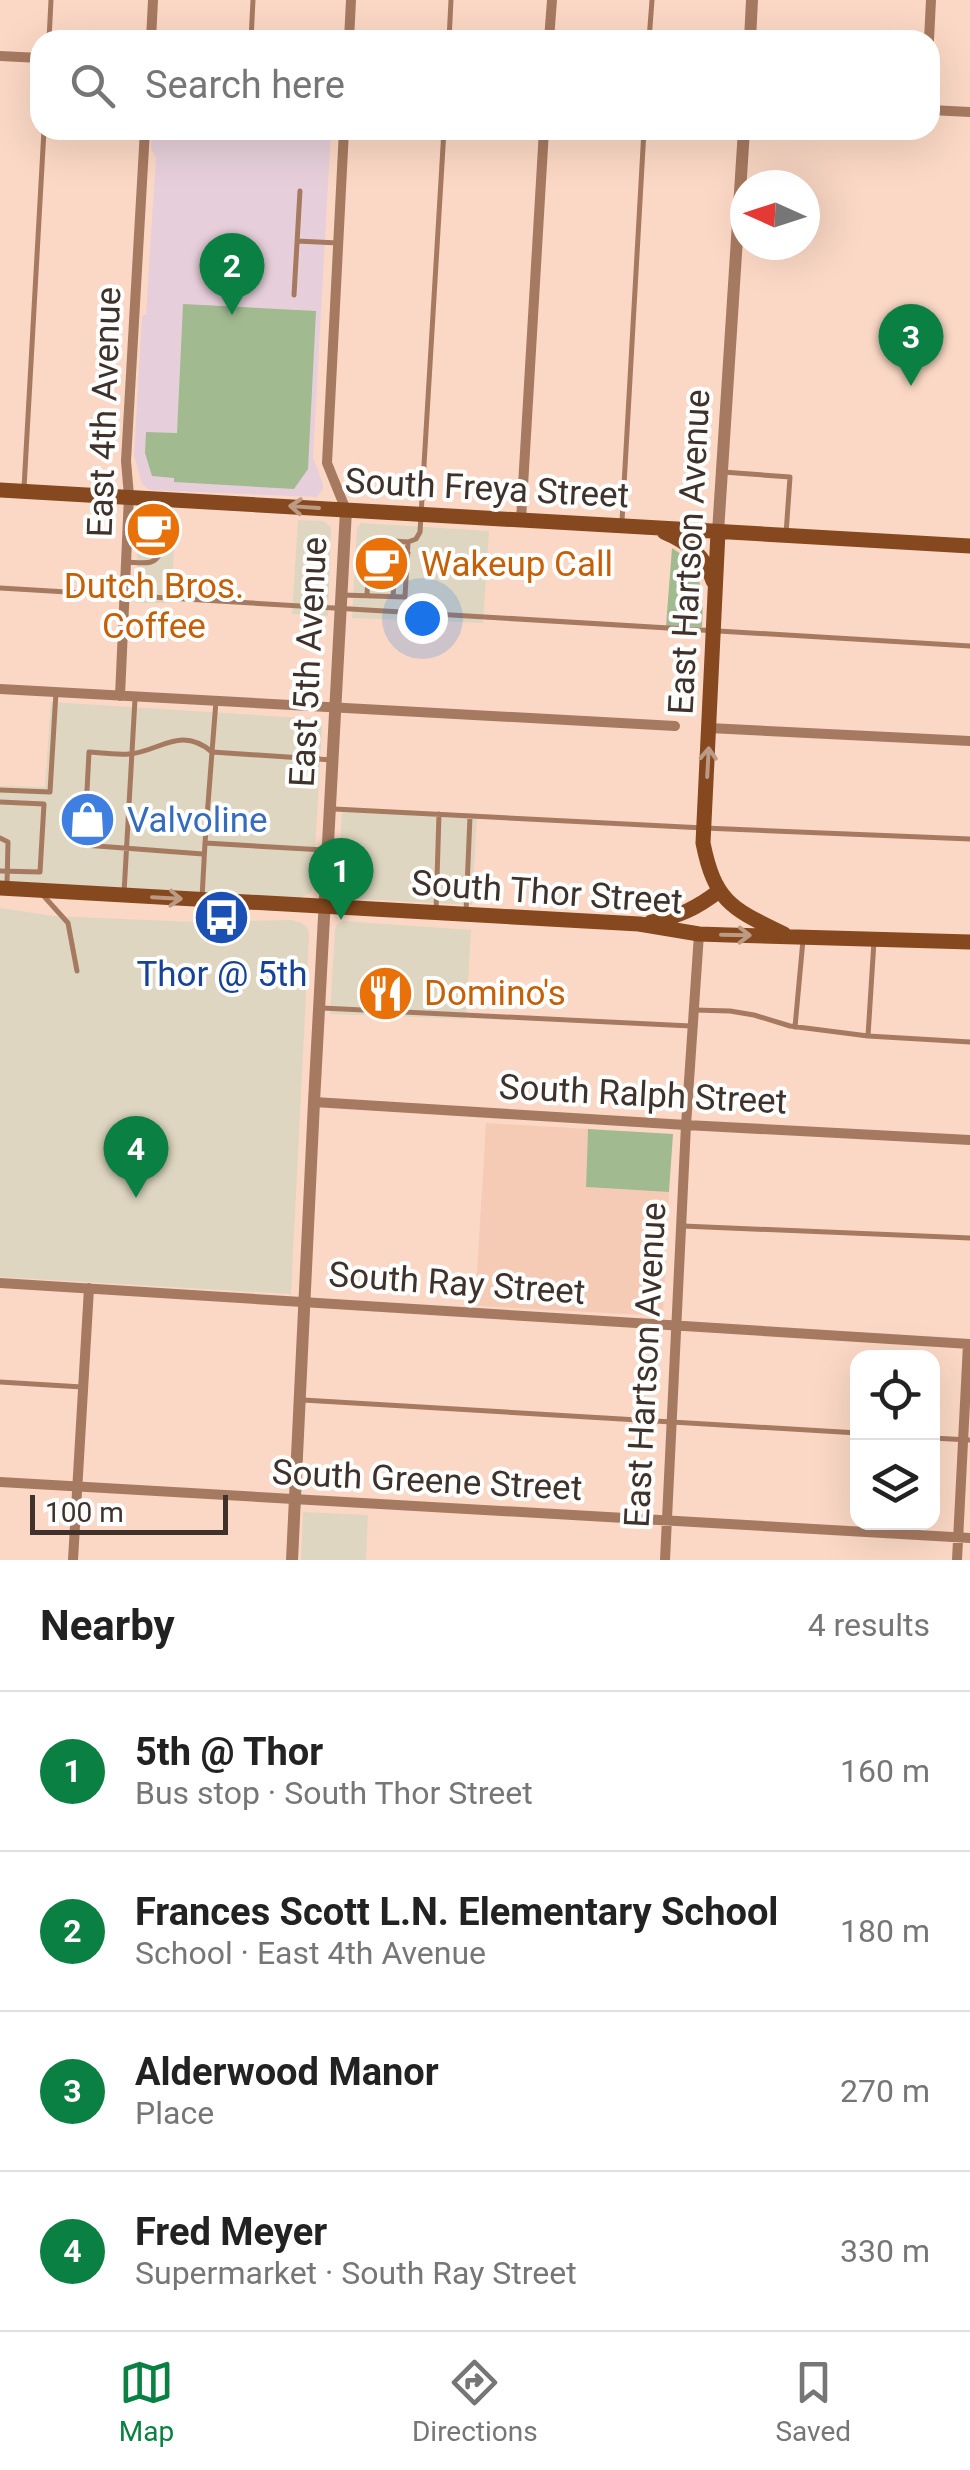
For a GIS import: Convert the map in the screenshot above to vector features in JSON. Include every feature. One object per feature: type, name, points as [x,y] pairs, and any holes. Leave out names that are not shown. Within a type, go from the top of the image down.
[{"type":"main road","name":"South Freya Street","points":[[0,490],[970,546]]},
{"type":"main road","points":[[646,528],[676,537],[694,549],[708,568],[714,600]]},
{"type":"main road","name":"East Hartson Avenue","points":[[718,532],[704,843],[708,869],[719,891]]},
{"type":"main road","name":"South Thor Street","points":[[4,880],[39,891],[639,924],[699,934],[970,942]]},
{"type":"main road","points":[[639,924],[673,918],[695,909],[719,891],[733,906],[796,936]]},
{"type":"street","points":[[151,30],[153,0]]},
{"type":"street","points":[[350,30],[351,0]]},
{"type":"street","points":[[550,30],[552,0]]},
{"type":"street","points":[[750,30],[752,0]]},
{"type":"street","points":[[930,30],[931,0]]},
{"type":"street","points":[[0,56],[30,58]]},
{"type":"street","points":[[940,110],[970,112]]},
{"type":"street","name":"East 4th Avenue","points":[[120,696],[129,496],[126,462],[145,140]]},
{"type":"street","name":"East 5th Avenue","points":[[292,1560],[346,510],[328,464],[343,140]]},
{"type":"street","points":[[521,520],[543,140]]},
{"type":"street","name":"East Hartson Avenue","points":[[718,532],[743,140]]},
{"type":"street","points":[[0,689],[675,726]]},
{"type":"street","points":[[710,728],[970,741]]},
{"type":"street","name":"East Hartson Avenue","points":[[665,1560],[699,934]]},
{"type":"street","name":"South Ralph Street","points":[[314,1102],[970,1140]]},
{"type":"street","name":"South Ray Street","points":[[0,1283],[969,1344]]},
{"type":"street","points":[[74,1560],[89,1288]]},
{"type":"street","points":[[956,1560],[964,1538],[969,1344]]},
{"type":"street","name":"South Greene Street","points":[[0,1482],[964,1538]]},
{"type":"lane","points":[[50,30],[51,0]]},
{"type":"lane","points":[[252,30],[254,0]]},
{"type":"lane","points":[[450,30],[451,0]]},
{"type":"lane","points":[[650,30],[652,0]]},
{"type":"lane","points":[[24,491],[43,140]]},
{"type":"lane","points":[[367,596],[369,549],[379,540],[408,542],[420,532],[443,140]]},
{"type":"lane","points":[[621,526],[643,140]]},
{"type":"lane","points":[[294,295],[300,190]]},
{"type":"lane","points":[[297,241],[338,243]]},
{"type":"lane","points":[[722,472],[790,477],[786,537]]},
{"type":"lane","points":[[126,562],[149,563],[157,559],[164,544],[166,499]]},
{"type":"lane","points":[[341,602],[367,596],[405,597],[408,542]]},
{"type":"lane","points":[[393,597],[395,562],[408,553]]},
{"type":"lane","points":[[0,588],[124,598],[341,602],[970,646]]},
{"type":"lane","points":[[0,838],[8,842],[4,880],[40,872],[56,692]]},
{"type":"lane","points":[[124,896],[136,696]]},
{"type":"lane","points":[[202,900],[216,701]]},
{"type":"lane","points":[[86,810],[89,752],[132,754],[168,740],[201,742],[212,752],[333,760]]},
{"type":"lane","points":[[0,790],[50,792]]},
{"type":"lane","points":[[0,802],[44,804]]},
{"type":"lane","points":[[330,809],[970,839]]},
{"type":"lane","points":[[436,914],[440,814]]},
{"type":"lane","points":[[466,915],[470,816]]},
{"type":"lane","points":[[85,828],[84,845],[204,854]]},
{"type":"lane","points":[[205,843],[328,851]]},
{"type":"lane","points":[[39,891],[68,924],[77,971]]},
{"type":"lane","points":[[795,1027],[796,936]]},
{"type":"lane","points":[[868,1036],[874,938]]},
{"type":"lane","points":[[319,1008],[693,1026]]},
{"type":"lane","points":[[694,1010],[742,1013],[795,1027],[868,1036],[970,1042]]},
{"type":"lane","points":[[682,1226],[970,1238]]},
{"type":"lane","points":[[0,1382],[83,1387]]},
{"type":"lane","points":[[300,1400],[850,1433]]},
{"type":"lane","points":[[940,1438],[966,1440]]},
{"type":"shaded area","points":[[151,140],[330,140],[313,457],[323,489],[317,497],[149,490],[142,484],[134,455],[156,158]]},
{"type":"shaded area","points":[[146,511],[176,513],[171,603],[135,603],[139,517]]},
{"type":"shaded area","points":[[298,520],[324,521],[331,528],[328,616],[292,614]]},
{"type":"shaded area","points":[[361,523],[489,531],[483,623],[352,618],[357,528]]},
{"type":"shaded area","points":[[51,702],[318,719],[322,726],[311,893],[300,898],[0,881],[0,786],[45,787]]},
{"type":"shaded area","points":[[342,807],[477,814],[472,905],[338,898]]},
{"type":"shaded area","points":[[0,908],[54,916],[195,922],[292,920],[307,927],[291,1294],[0,1277]]},
{"type":"shaded area","points":[[343,921],[471,930],[466,1019],[330,1014],[335,930]]},
{"type":"shaded area","points":[[486,1123],[588,1129],[586,1187],[669,1192],[663,1316],[475,1306]]},
{"type":"shaded area","points":[[303,1512],[368,1515],[366,1560],[301,1560]]},
{"type":"green space","points":[[183,304],[316,311],[308,469],[294,489],[174,482],[174,478],[152,476],[145,453],[146,432],[177,433]]},
{"type":"green space","points":[[672,548],[696,573],[703,603],[702,627],[666,626]]},
{"type":"green space","points":[[588,1129],[673,1134],[669,1192],[586,1187]]},
{"type":"place","name":"Frances Scott L.N. Elementary School","points":[[232,315]]},
{"type":"place","name":"Alderwood Manor","points":[[911,386]]},
{"type":"place","name":"Dutch Bros. Coffee","points":[[154,530]]},
{"type":"place","name":"Wakeup Call","points":[[382,564]]},
{"type":"place","name":"Valvoline","points":[[88,820]]},
{"type":"place","name":"Thor @ 5th","points":[[222,918]]},
{"type":"place","name":"5th @ Thor","points":[[341,920]]},
{"type":"place","name":"Domino's","points":[[385,993]]},
{"type":"place","name":"Fred Meyer","points":[[136,1198]]}]
